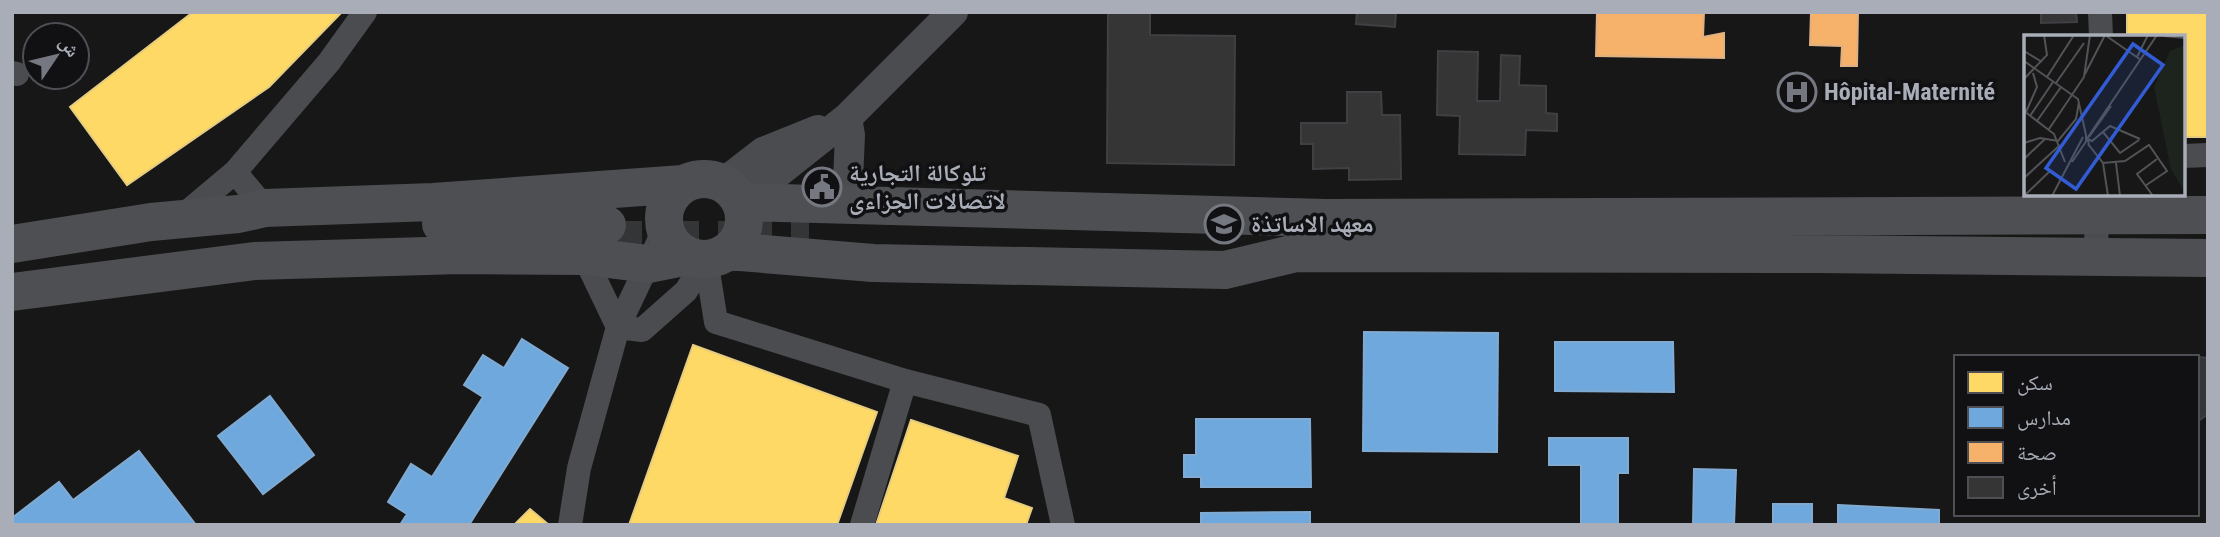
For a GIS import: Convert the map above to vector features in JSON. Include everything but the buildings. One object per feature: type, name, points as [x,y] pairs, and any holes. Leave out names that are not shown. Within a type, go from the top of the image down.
[{"type":"main road","points":[[12,244],[151,222],[252,211],[433,202],[683,184],[710,178],[732,193],[744,216],[743,229],[737,242],[697,248],[648,264],[599,241],[358,224],[252,211]]},
{"type":"main road","points":[[683,184],[673,192],[664,215],[697,248],[873,263],[1226,270],[1296,253]]},
{"type":"main road","points":[[732,193],[858,205],[1326,218],[2100,205],[2208,215]]},
{"type":"main road","points":[[1326,218],[1213,231],[809,233],[1296,253],[2208,258]]},
{"type":"main road","points":[[12,292],[254,261],[460,255],[599,241]]},
{"type":"street","points":[[179,219],[235,172],[329,62],[365,12]]},
{"type":"street","points":[[732,193],[847,118],[953,12]]},
{"type":"street","points":[[2100,12],[2101,35]]},
{"type":"street","points":[[847,118],[850,135],[848,180],[858,205]]},
{"type":"street","points":[[2185,156],[2208,155]]},
{"type":"street","points":[[235,172],[252,211]]},
{"type":"street","points":[[2094,257],[2100,205]]},
{"type":"street","points":[[599,241],[618,327]]},
{"type":"street","points":[[618,327],[642,330],[686,291],[697,248]]},
{"type":"street","points":[[697,248],[716,322],[905,381],[1039,415],[1063,525]]},
{"type":"street","points":[[570,525],[579,468],[618,327],[648,264]]},
{"type":"street","points":[[862,525],[905,381]]},
{"type":"tunnel","points":[[734,226],[809,226]]},
{"type":"tunnel","points":[[604,240],[763,240]]},
{"type":"place","name":"Hôpital-Maternité","points":[[1797,92]]},
{"type":"place","name":"تلوكالة التجارية لاتصالات الجزاءى","points":[[822,187]]},
{"type":"place","name":"معهد الاساتذة","points":[[1224,224]]}]
